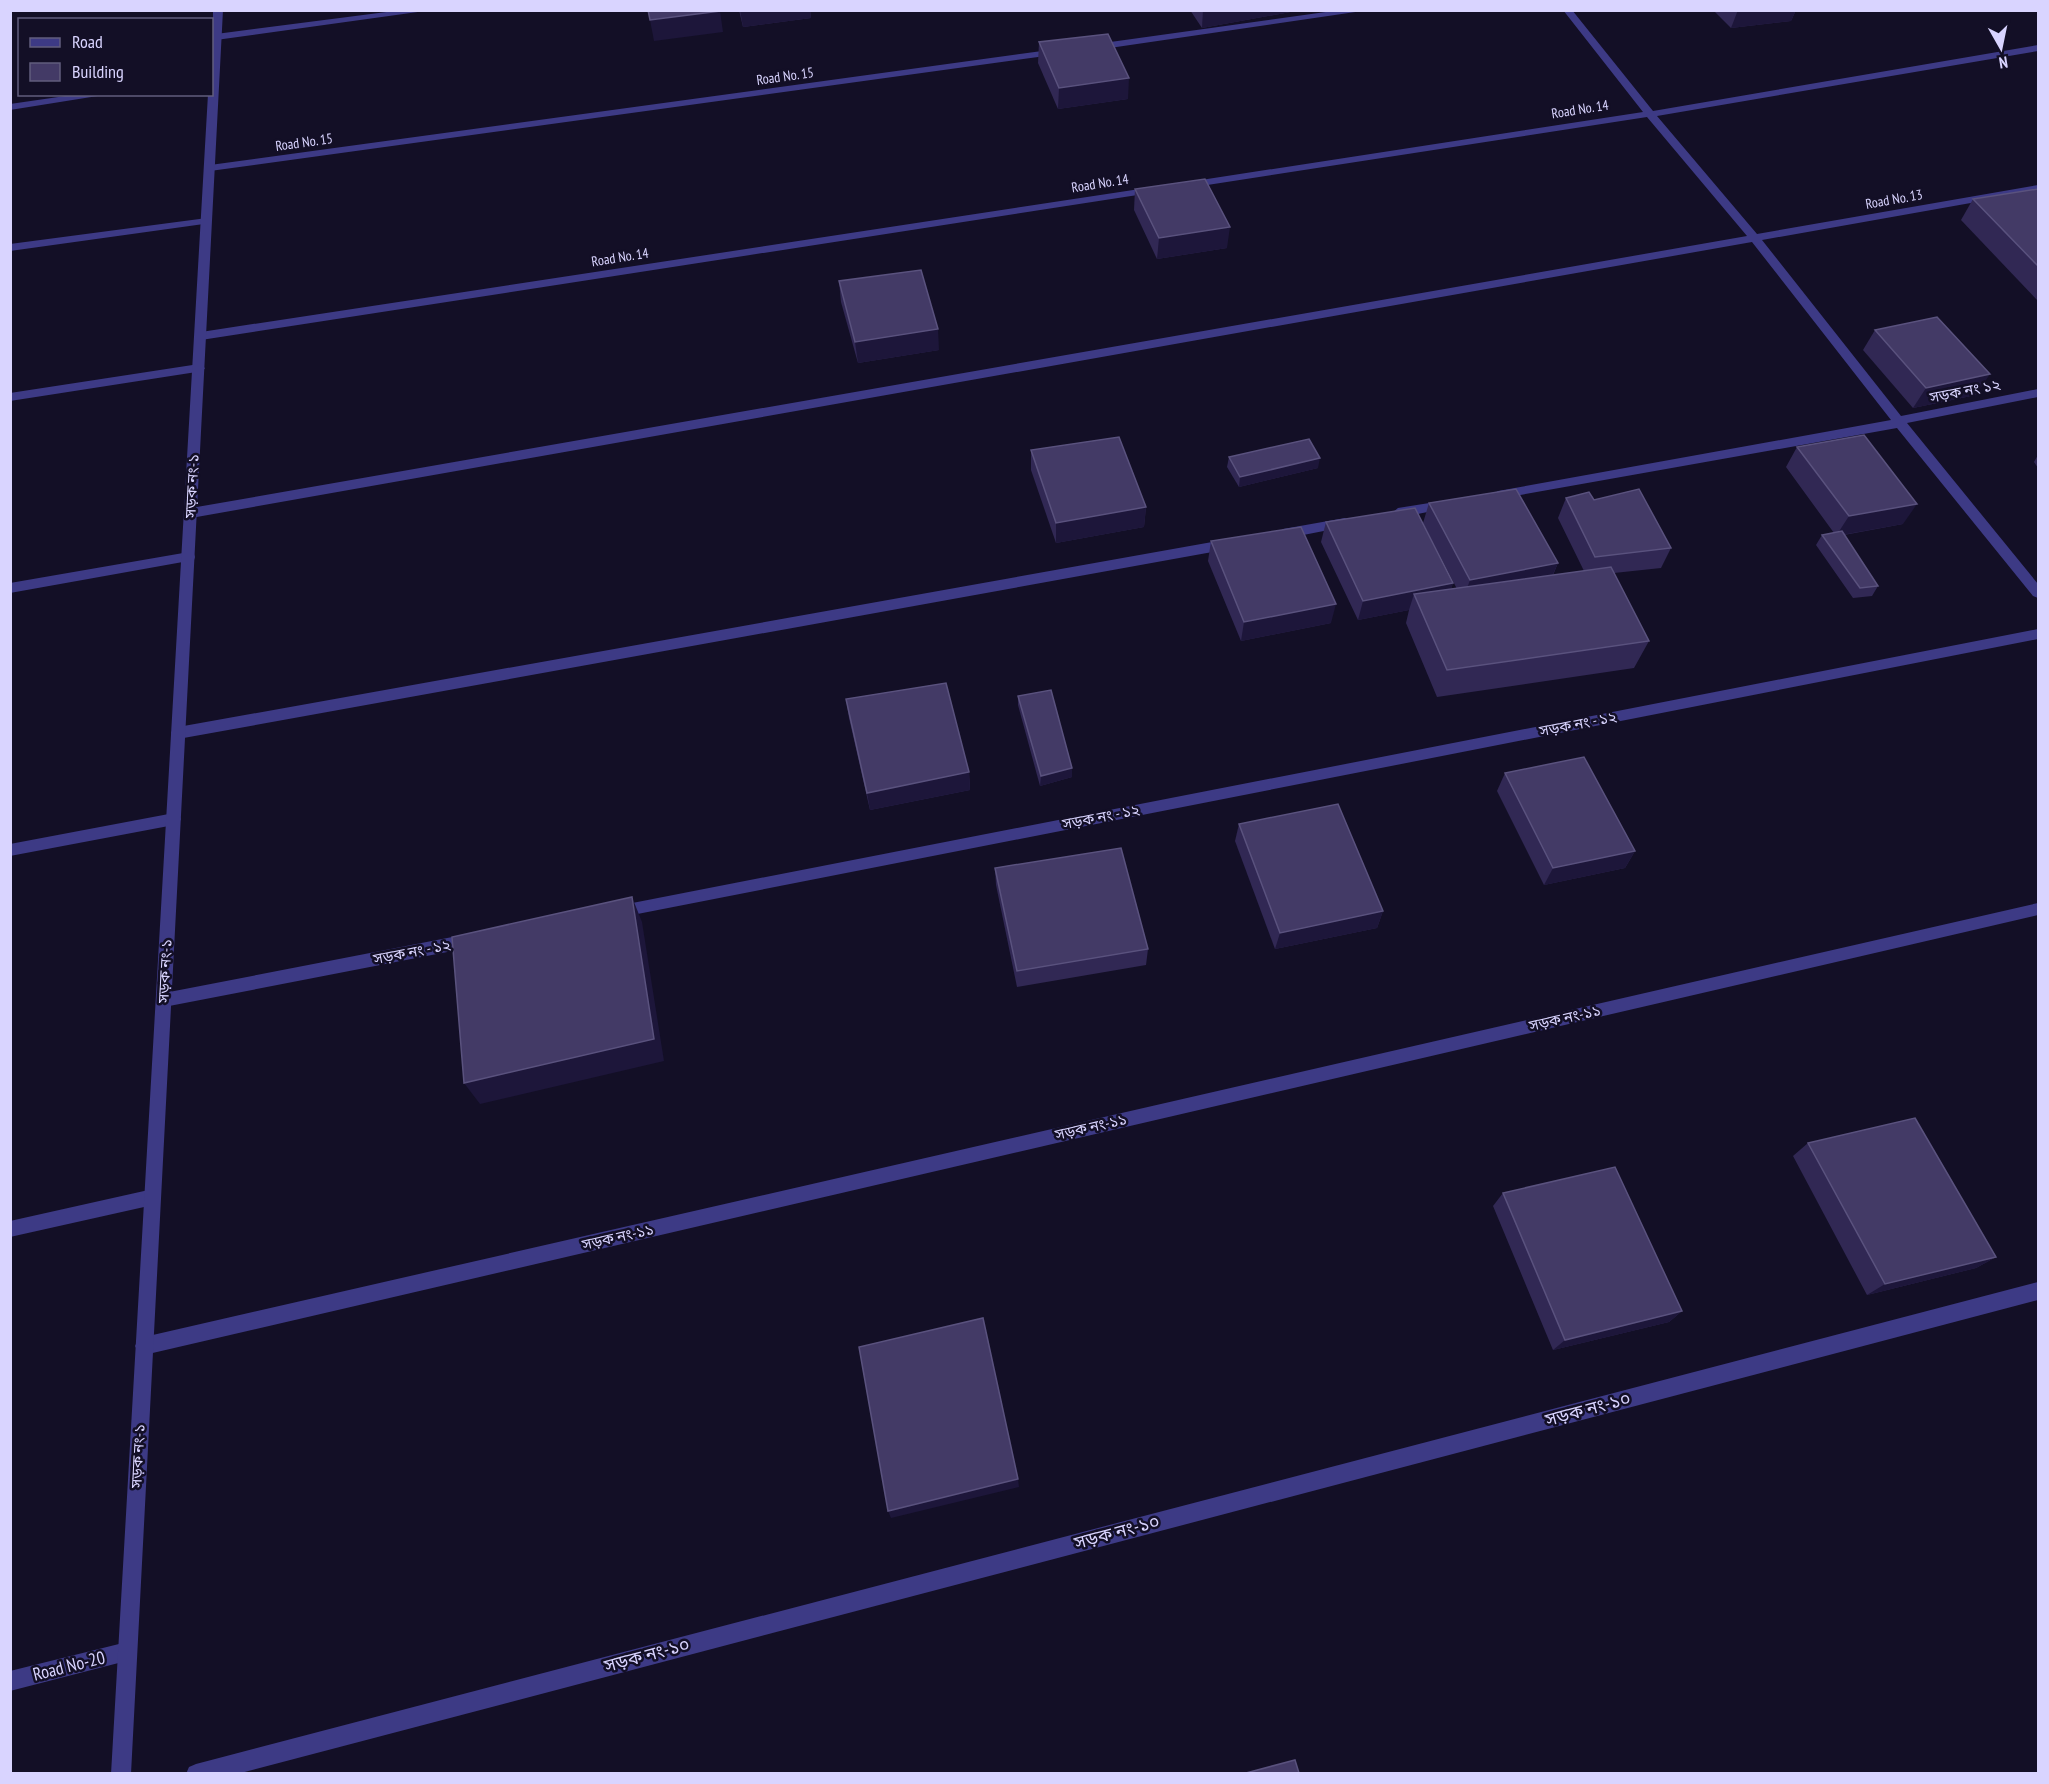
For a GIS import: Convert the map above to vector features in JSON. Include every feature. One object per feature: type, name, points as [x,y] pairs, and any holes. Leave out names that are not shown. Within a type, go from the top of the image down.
[{"type":"street","name":"সড়ক নং-১","points":[[213,81],[218,10]]},
{"type":"street","points":[[216,37],[428,10]]},
{"type":"street","points":[[1082,49],[1365,10]]},
{"type":"street","points":[[1567,10],[1650,114],[1755,238],[2038,593]]},
{"type":"street","name":"Road No. 14","points":[[201,336],[1650,114],[2038,48]]},
{"type":"street","name":"Road No. 15","points":[[210,168],[1070,51]]},
{"type":"street","points":[[10,107],[90,96]]},
{"type":"street","name":"সড়ক নং-১","points":[[121,1773],[212,96]]},
{"type":"street","name":"Road No. 13","points":[[191,513],[2038,188]]},
{"type":"street","points":[[10,248],[207,221]]},
{"type":"street","points":[[10,397],[199,368]]},
{"type":"street","name":"সড়ক নং ১২","points":[[1487,497],[1900,422],[2038,393]]},
{"type":"street","points":[[1381,516],[1464,501]]},
{"type":"street","points":[[1275,536],[1358,521]]},
{"type":"street","points":[[178,733],[1240,542]]},
{"type":"street","points":[[10,588],[189,557]]},
{"type":"street","name":"সড়ক নং - ১২","points":[[597,916],[2038,634]]},
{"type":"street","points":[[10,850],[174,819]]},
{"type":"street","name":"সড়ক নং-১১","points":[[144,1346],[2038,909]]},
{"type":"street","name":"সড়ক নং - ১২","points":[[164,1000],[492,936]]},
{"type":"street","points":[[10,1229],[153,1197]]},
{"type":"street","name":"সড়ক নং-১০","points":[[196,1773],[2038,1291]]},
{"type":"street","name":"Road No-20","points":[[10,1681],[128,1652]]},
{"type":"building","points":[[648,10],[720,10],[720,11],[650,20]]},
{"type":"building","points":[[1108,34],[1129,78],[1059,88],[1039,42]]},
{"type":"building","points":[[1205,179],[1230,227],[1159,238],[1135,189]]},
{"type":"building","points":[[2038,189],[2038,266],[1973,199]]},
{"type":"building","points":[[921,270],[938,329],[855,342],[839,281]]},
{"type":"building","points":[[1937,317],[1990,374],[1926,388],[1875,330]]},
{"type":"building","points":[[1864,435],[1917,504],[1849,516],[1797,447]]},
{"type":"building","points":[[1119,437],[1146,507],[1056,523],[1031,450]]},
{"type":"building","points":[[1309,439],[1320,458],[1240,477],[1229,457]]},
{"type":"building","points":[[1516,489],[1558,563],[1470,580],[1429,503]]},
{"type":"building","points":[[1639,489],[1671,548],[1595,557],[1566,498],[1589,492],[1594,500]]},
{"type":"building","points":[[1415,508],[1453,583],[1363,601],[1326,522]]},
{"type":"building","points":[[1301,527],[1336,604],[1244,622],[1211,541]]},
{"type":"building","points":[[1842,531],[1878,586],[1860,588],[1822,535]]},
{"type":"building","points":[[1611,567],[1649,641],[1447,670],[1414,594]]},
{"type":"building","points":[[946,683],[969,772],[867,793],[846,699]]},
{"type":"building","points":[[1051,690],[1072,768],[1041,776],[1018,696]]},
{"type":"building","points":[[1584,757],[1635,851],[1553,868],[1505,773]]},
{"type":"building","points":[[1338,804],[1383,911],[1280,933],[1239,824]]},
{"type":"building","points":[[1121,848],[1148,949],[1017,971],[995,868]]},
{"type":"building","points":[[632,897],[654,1039],[464,1083],[452,937]]},
{"type":"building","points":[[1915,1118],[1996,1257],[1885,1284],[1808,1143]]},
{"type":"building","points":[[1615,1167],[1682,1311],[1565,1340],[1503,1193]]},
{"type":"building","points":[[983,1318],[1018,1479],[888,1511],[859,1347]]},
{"type":"building","points":[[1295,1760],[1299,1773],[1246,1773]]}]
